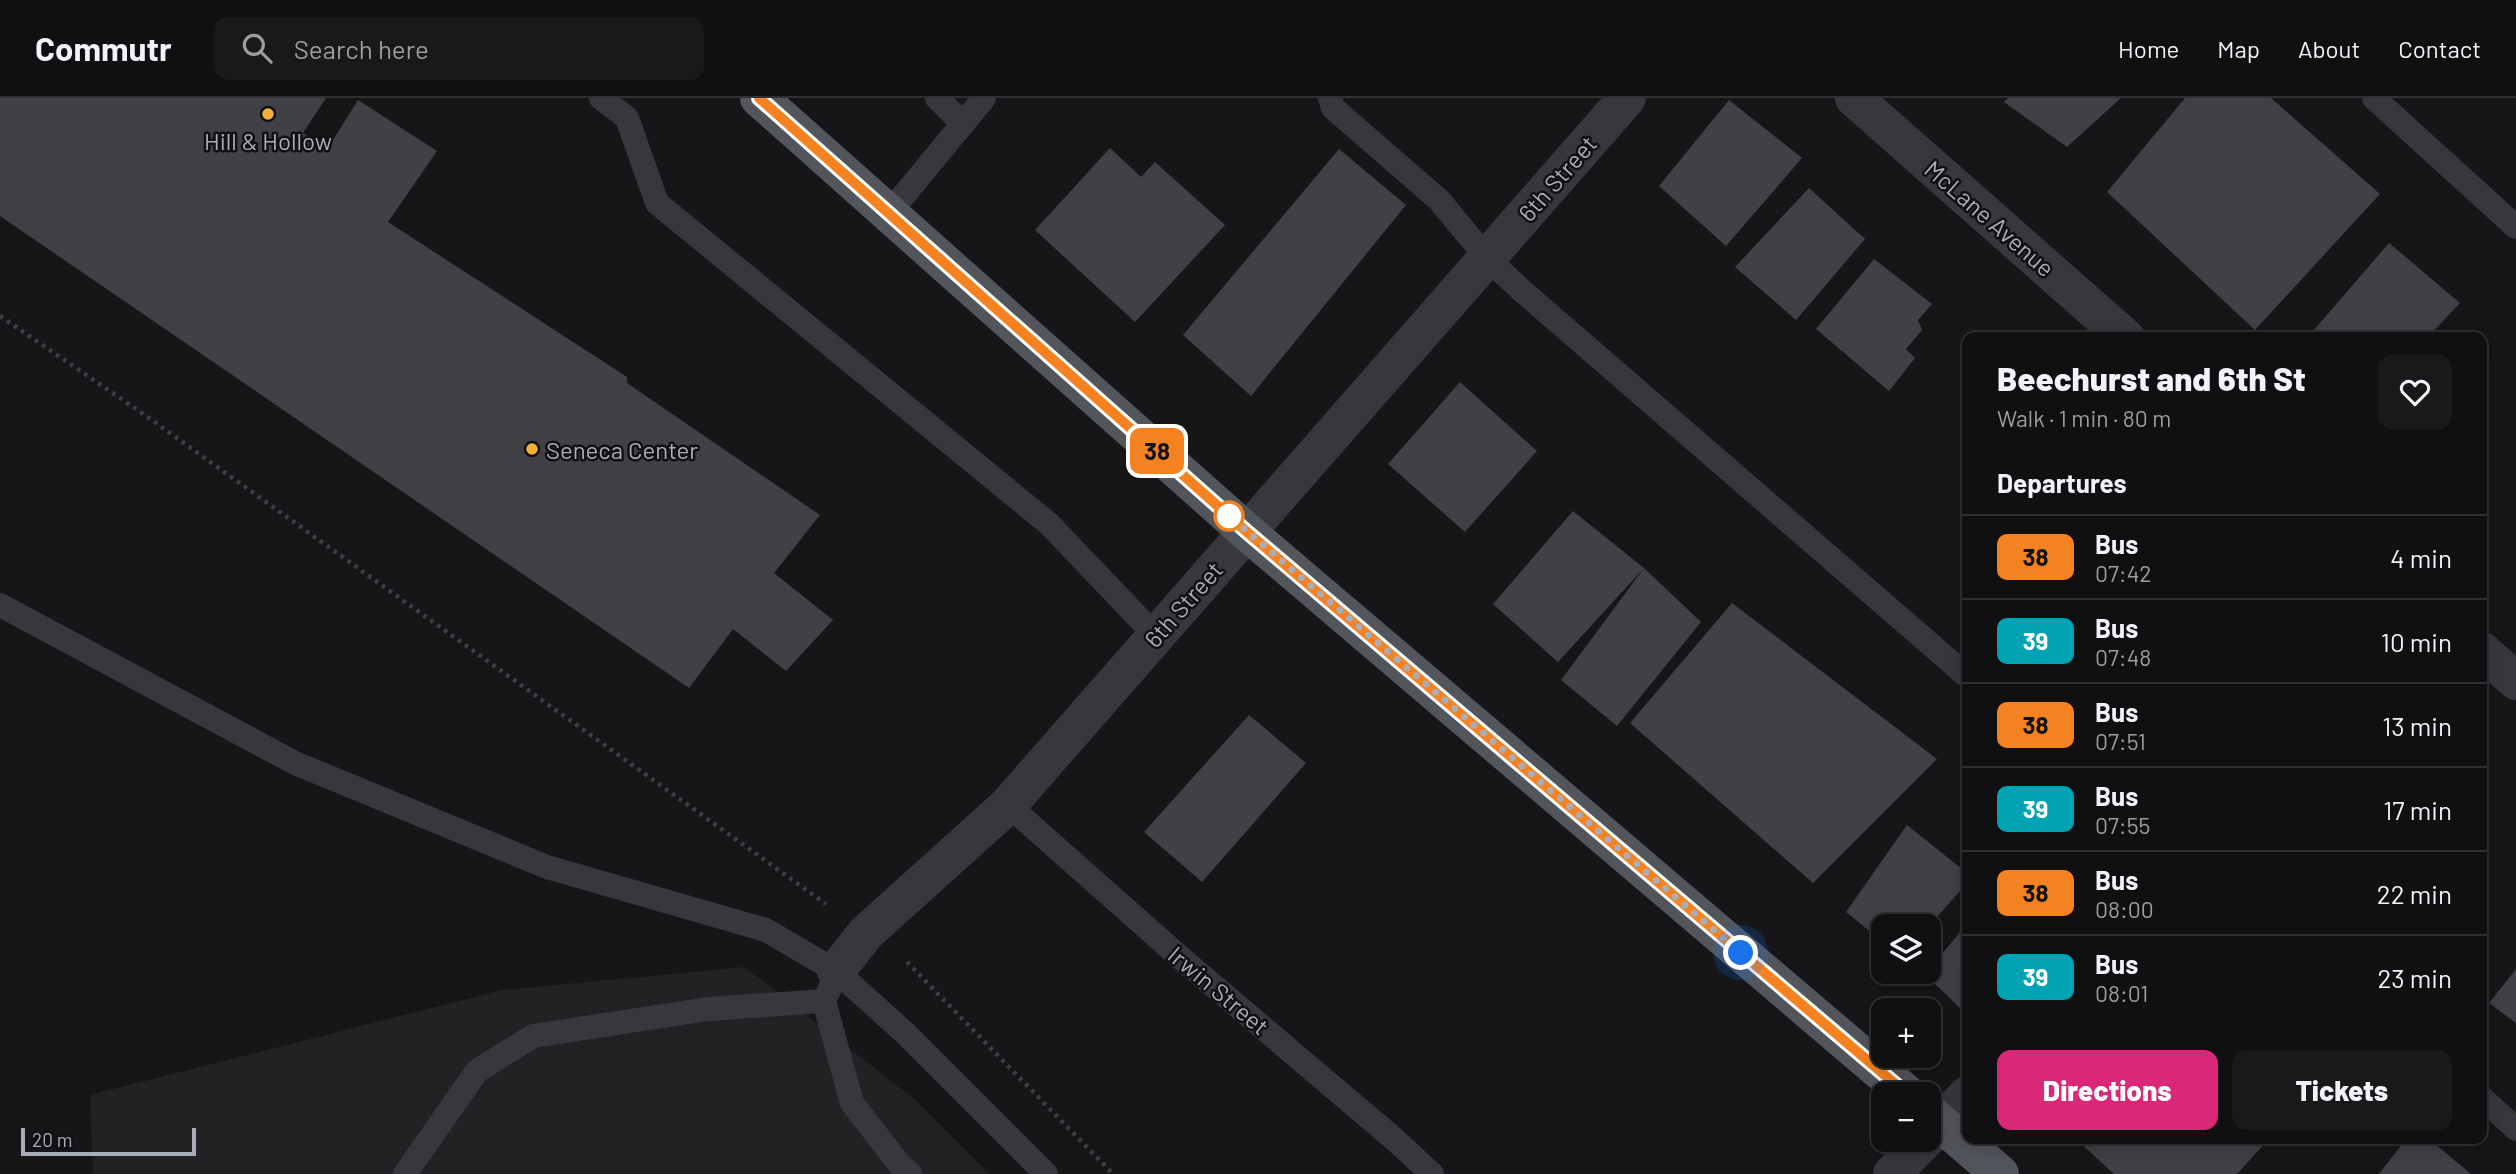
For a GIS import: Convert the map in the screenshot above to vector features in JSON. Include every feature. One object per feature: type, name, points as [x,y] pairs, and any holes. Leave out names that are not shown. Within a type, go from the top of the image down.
[{"type":"main road","points":[[759,98],[1247,532],[1893,1082]]},
{"type":"main road","points":[[1941,1135],[2000,1174]]},
{"type":"street","name":"6th Street","points":[[830,986],[866,933],[1007,804],[1627,98]]},
{"type":"street","name":"McLane Avenue","points":[[1854,98],[2119,332]]},
{"type":"street","points":[[2487,655],[2516,681]]},
{"type":"street","points":[[1941,1119],[1962,1100]]},
{"type":"street","points":[[1892,1174],[1911,1152]]},
{"type":"lane","points":[[601,98],[628,118],[657,203],[1049,524],[1156,636]]},
{"type":"lane","points":[[937,98],[963,124]]},
{"type":"lane","points":[[890,212],[984,98]]},
{"type":"lane","points":[[1330,98],[1334,108],[1439,200],[1487,258],[1962,672]]},
{"type":"lane","points":[[2374,98],[2516,227]]},
{"type":"lane","points":[[0,605],[295,763],[547,867],[766,930],[830,986],[905,1033],[1046,1174]]},
{"type":"lane","name":"Irwin Street","points":[[1007,804],[1432,1174]]},
{"type":"lane","points":[[405,1174],[477,1071],[533,1036],[708,1009],[830,986]]},
{"type":"lane","points":[[830,986],[852,1103],[910,1174]]},
{"type":"lane","points":[[2487,1103],[2516,1129]]},
{"type":"path","points":[[0,316],[142,413],[906,961],[1113,1174]]},
{"type":"shaded area","points":[[745,967],[913,1098],[989,1174],[93,1174],[90,1095],[502,990]]},
{"type":"building","name":"Seneca Center","points":[[0,98],[326,98],[303,133],[328,148],[358,100],[437,151],[388,222],[627,377],[627,383],[820,515],[774,573],[833,620],[786,671],[733,629],[689,688],[0,216]]},
{"type":"building","points":[[2008,98],[2121,98],[2067,147],[2004,102]]},
{"type":"building","points":[[2185,98],[2271,98],[2380,194],[2255,330],[2107,192]]},
{"type":"building","points":[[1729,100],[1802,158],[1726,246],[1659,186]]},
{"type":"building","points":[[1110,148],[1141,177],[1155,162],[1225,225],[1135,322],[1035,230]]},
{"type":"building","points":[[1339,149],[1406,205],[1251,396],[1183,335]]},
{"type":"building","points":[[1809,188],[1865,239],[1796,320],[1735,267]]},
{"type":"building","points":[[2389,243],[2460,303],[2433,332],[2312,332]]},
{"type":"building","points":[[1874,259],[1932,304],[1918,320],[1922,330],[1906,349],[1915,358],[1889,391],[1816,329]]},
{"type":"building","points":[[1460,382],[1537,451],[1465,532],[1388,464]]},
{"type":"building","points":[[1573,511],[1644,568],[1558,662],[1493,604]]},
{"type":"building","points":[[1644,568],[1701,622],[1617,726],[1561,680]]},
{"type":"building","points":[[1732,603],[1937,759],[1813,883],[1630,723]]},
{"type":"building","points":[[1249,715],[1306,763],[1202,882],[1144,832]]},
{"type":"building","points":[[1907,825],[1962,869],[1962,889],[1940,914],[1871,914],[1871,932],[1846,912]]},
{"type":"building","points":[[1962,930],[1962,1010],[1935,984],[1941,984],[1941,955]]},
{"type":"building","points":[[2516,969],[2516,1023],[2489,1003]]},
{"type":"building","points":[[2081,1144],[2264,1144],[2237,1174],[2114,1174]]},
{"type":"building","points":[[2402,1144],[2435,1144],[2471,1174],[2379,1174]]},
{"type":"bus line","name":"38","points":[[759,98],[1247,532],[1893,1082]]},
{"type":"place","name":"Hill & Hollow","points":[[268,114]]},
{"type":"place","name":"Seneca Center","points":[[532,449]]},
{"type":"route","points":[[1229,516],[1227,514],[1741,953]]}]
